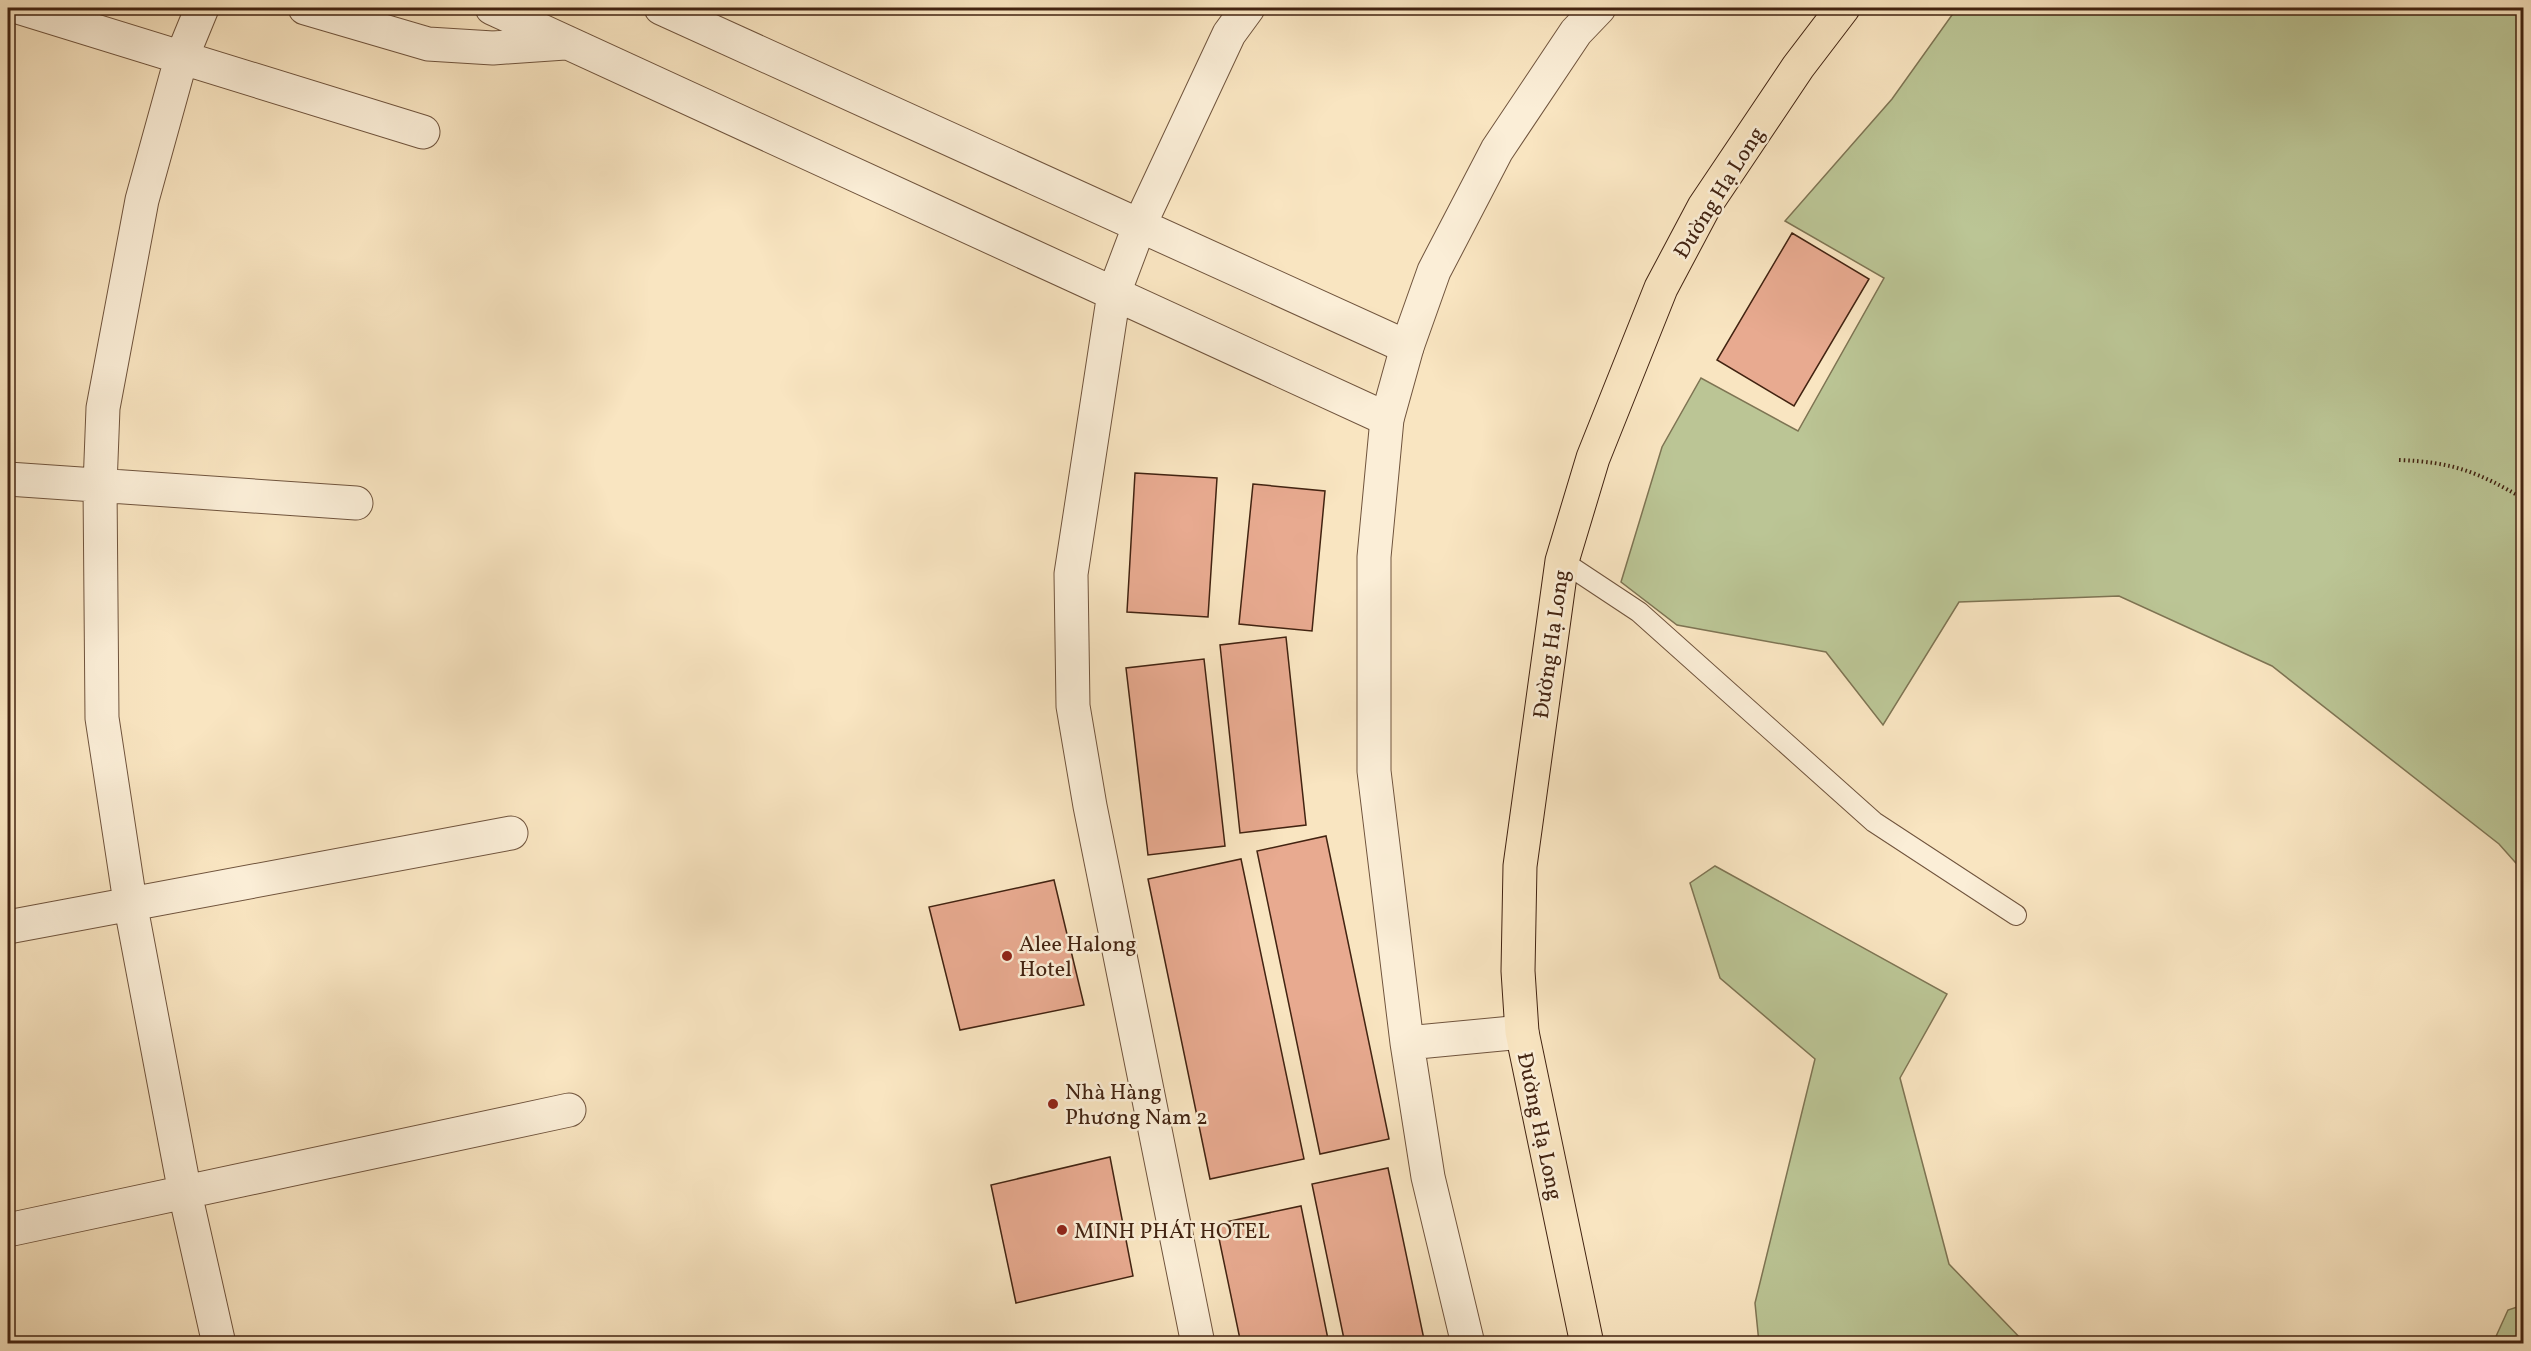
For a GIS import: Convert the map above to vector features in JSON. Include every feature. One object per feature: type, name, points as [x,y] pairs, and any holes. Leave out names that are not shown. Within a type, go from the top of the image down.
[{"type":"main road","name":"Đường Hạ Long","points":[[1587,1344],[1522,1032],[1518,971],[1520,866],[1562,561],[1593,458],[1661,288],[1704,207],[1798,67],[1843,8]]},
{"type":"street","points":[[21,8],[423,132]]},
{"type":"street","points":[[202,8],[181,59],[142,200],[103,408],[100,486],[102,718],[130,902],[185,1193],[219,1344]]},
{"type":"street","points":[[305,8],[428,44],[493,48],[568,42]]},
{"type":"street","points":[[492,8],[1387,419]]},
{"type":"street","points":[[661,8],[1407,347]]},
{"type":"street","points":[[1197,1344],[1090,806],[1073,706],[1071,574],[1114,293],[1140,224],[1229,34],[1248,8]]},
{"type":"street","points":[[1468,1344],[1428,1177],[1407,1043],[1374,771],[1374,557],[1387,419],[1407,347],[1434,271],[1497,150],[1576,32],[1599,8]]},
{"type":"street","points":[[8,479],[356,502]]},
{"type":"street","points":[[8,927],[130,902],[511,833]]},
{"type":"street","points":[[1407,1043],[1522,1032]]},
{"type":"street","points":[[8,1230],[568,1110]]},
{"type":"lane","points":[[1562,561],[1640,612],[1874,822],[2016,915]]},
{"type":"path","points":[[2399,460],[2438,462],[2487,478],[2523,499]]},
{"type":"green space","points":[[1957,8],[2523,8],[2523,871],[2499,844],[2272,666],[2119,596],[1959,602],[1883,725],[1826,652],[1677,625],[1621,582],[1662,447],[1701,378],[1798,431],[1884,278],[1785,221],[1892,99]]},
{"type":"green space","points":[[1715,866],[1947,994],[1900,1078],[1949,1264],[2025,1343],[1759,1343],[1755,1303],[1815,1059],[1720,978],[1690,883]]},
{"type":"green space","points":[[2523,1305],[2523,1343],[2493,1343],[2508,1310]]},
{"type":"building","points":[[1792,233],[1869,279],[1794,406],[1717,360]]},
{"type":"building","points":[[1135,473],[1217,478],[1208,617],[1127,612]]},
{"type":"building","points":[[1253,484],[1325,491],[1312,631],[1239,624]]},
{"type":"building","points":[[1286,637],[1306,825],[1240,833],[1220,645]]},
{"type":"building","points":[[1204,659],[1225,846],[1148,855],[1126,668]]},
{"type":"building","points":[[1326,836],[1389,1139],[1320,1154],[1257,851]]},
{"type":"building","points":[[1241,859],[1304,1159],[1210,1179],[1148,879]]},
{"type":"building","name":"Alee Halong Hotel","points":[[1054,880],[1084,1005],[960,1030],[929,907]]},
{"type":"building","name":"MINH PHÁT HOTEL","points":[[1110,1157],[1133,1276],[1016,1303],[991,1185]]},
{"type":"building","points":[[1388,1168],[1425,1344],[1345,1344],[1312,1184]]},
{"type":"building","points":[[1301,1206],[1329,1344],[1241,1344],[1216,1224]]},
{"type":"place","name":"Alee Halong Hotel","points":[[1007,956]]},
{"type":"place","name":"Nhà Hàng Phương Nam 2","points":[[1053,1104]]},
{"type":"place","name":"MINH PHÁT HOTEL","points":[[1062,1230]]}]
